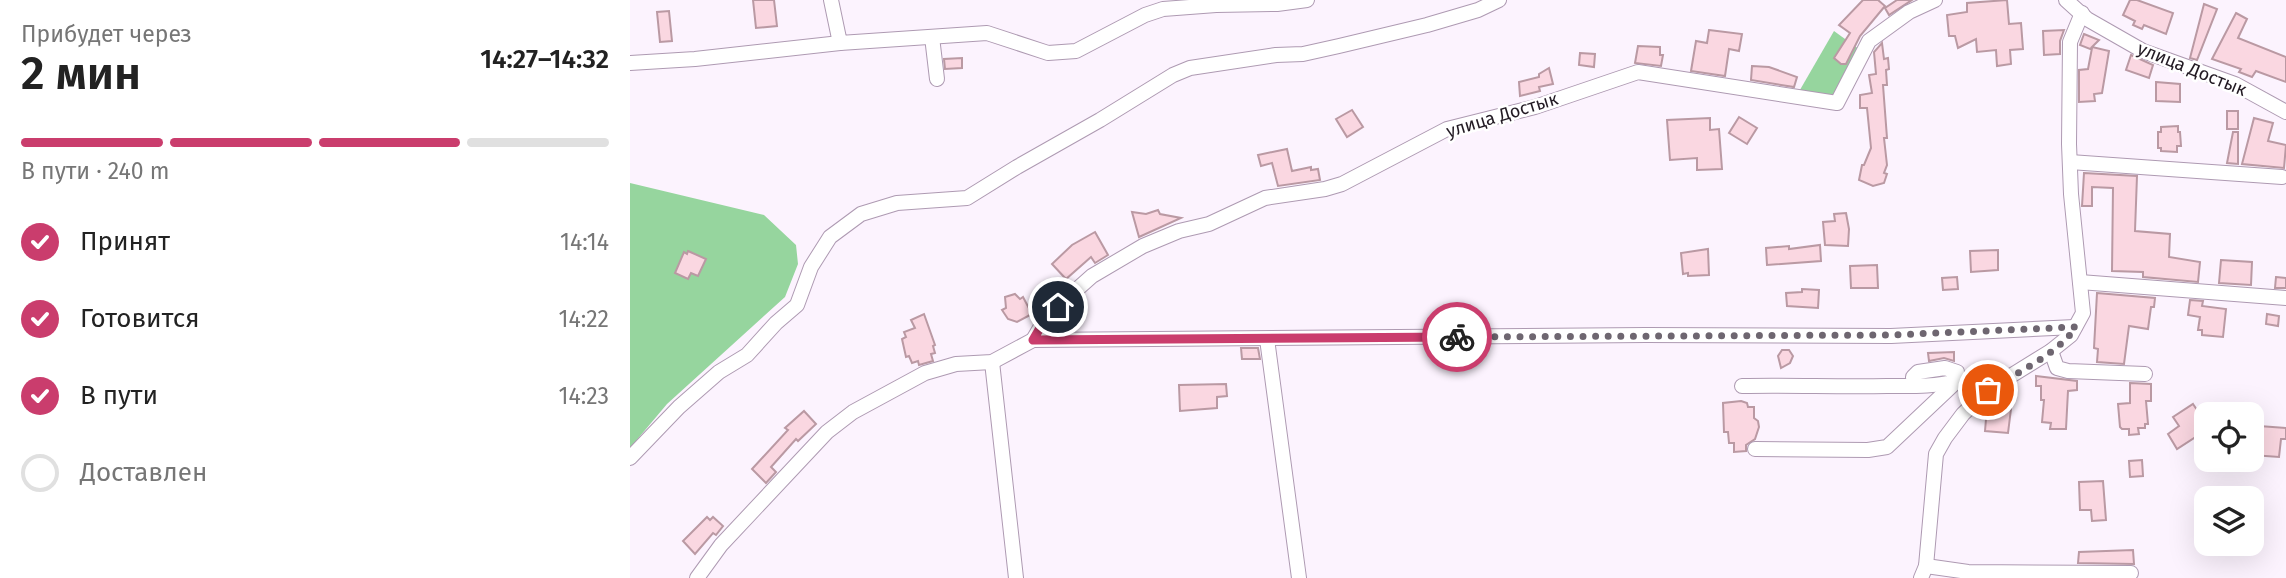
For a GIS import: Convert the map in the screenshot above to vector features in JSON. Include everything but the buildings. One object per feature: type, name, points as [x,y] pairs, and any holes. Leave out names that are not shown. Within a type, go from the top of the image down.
[{"type":"street","points":[[831,0],[839,43]]},
{"type":"street","points":[[630,63],[695,59],[839,43],[987,33],[1048,53],[1076,51],[1145,15],[1163,9],[1278,4],[1307,0]]},
{"type":"street","points":[[630,458],[679,407],[719,372],[747,355],[776,323],[797,305],[811,267],[830,237],[860,214],[897,203],[967,198],[1173,75],[1190,68],[1339,47],[1427,25],[1478,10],[1499,0]]},
{"type":"street","name":"улица Достык","points":[[1033,340],[1047,316],[1092,276],[1153,242],[1209,224],[1265,198],[1342,184],[1447,129],[1527,109],[1638,72],[1837,103],[1869,41],[1909,12],[1935,0]]},
{"type":"street","name":"улица Достык","points":[[2066,0],[2087,19],[2143,51],[2235,84],[2286,112]]},
{"type":"street","points":[[2082,13],[2070,42],[2071,194],[2082,313],[2071,335],[1980,397],[1963,414],[1936,454],[1924,572],[2131,573]]},
{"type":"street","points":[[932,37],[937,79]]},
{"type":"street","points":[[2070,162],[2282,177]]},
{"type":"street","points":[[2080,282],[2286,298]]},
{"type":"street","points":[[697,578],[721,545],[827,432],[853,412],[925,373],[956,364],[992,362],[1033,340],[1891,335],[2076,327]]},
{"type":"street","points":[[1267,339],[1299,578]]},
{"type":"street","points":[[2051,351],[2057,368],[2068,371],[2145,374]]},
{"type":"street","points":[[992,362],[1016,578]]},
{"type":"street","points":[[1742,386],[1914,386],[1942,385],[1957,381],[1973,388],[1980,397]]},
{"type":"street","points":[[1755,449],[1868,450],[1887,447],[1957,381]]},
{"type":"green space","points":[[1834,31],[1863,52],[1836,102],[1797,95]]},
{"type":"green space","points":[[630,183],[764,215],[796,245],[798,264],[785,297],[667,404],[630,448]]},
{"type":"way so far","points":[[1457,337],[1891,335],[2076,327],[2056,348],[1988,390]]},
{"type":"route","points":[[1058,307],[1047,316],[1033,340],[1457,337]]}]
